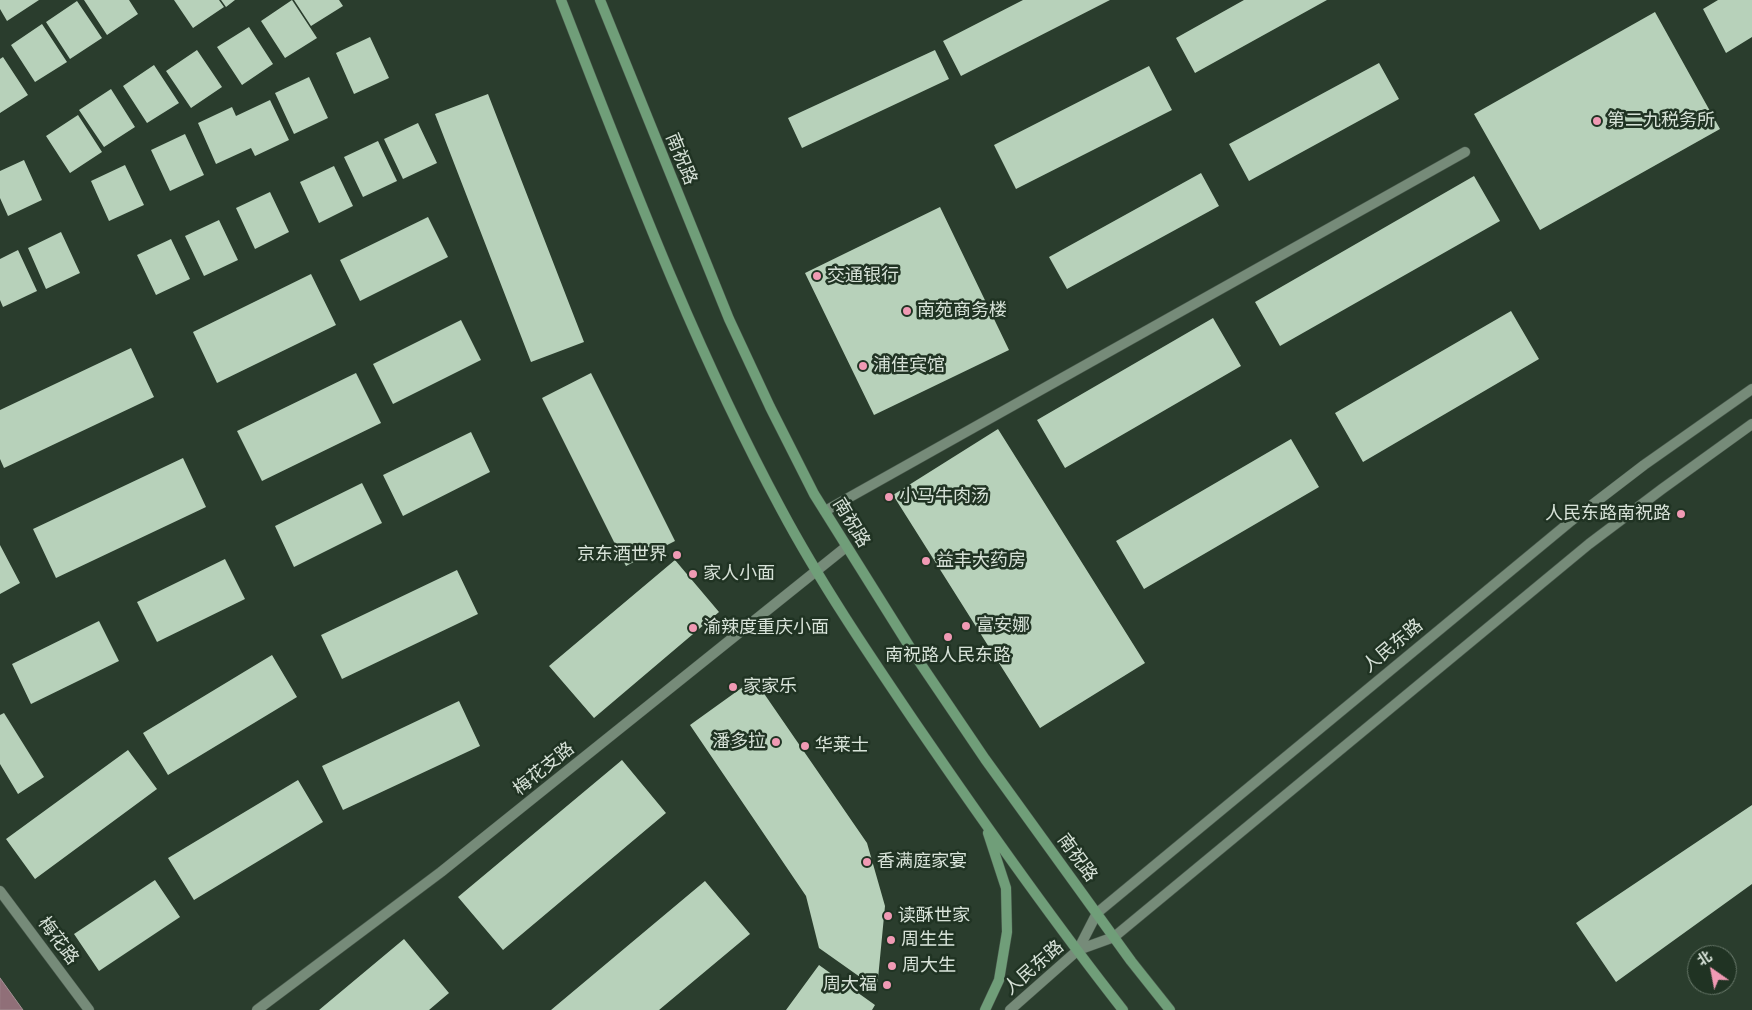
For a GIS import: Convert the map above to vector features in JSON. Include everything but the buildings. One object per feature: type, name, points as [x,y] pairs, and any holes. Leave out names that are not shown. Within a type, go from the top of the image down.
[{"type":"main road","points":[[561,0],[695,334],[736,424],[782,512],[885,678],[985,822],[1123,1010]]},
{"type":"main road","name":"南祝路","points":[[600,0],[730,319],[770,407],[825,510],[846,547],[916,657],[979,751],[1114,937],[1170,1010]]},
{"type":"main road","points":[[985,822],[1006,888],[1007,932],[999,980],[985,1010]]},
{"type":"street","points":[[825,510],[1465,152]]},
{"type":"street","name":"人民东路","points":[[1010,1010],[1078,950],[1097,913],[1563,527],[1644,465],[1752,389]]},
{"type":"street","name":"人民东路","points":[[1078,950],[1114,937],[1552,574],[1662,489],[1752,424]]},
{"type":"street","name":"梅花支路","points":[[257,1010],[441,872],[846,547]]},
{"type":"street","name":"梅花路","points":[[0,891],[89,1010]]},
{"type":"shaded area","points":[[0,978],[23,1010],[0,1010]]},
{"type":"place","name":"第二九税务所","points":[[1597,121]]},
{"type":"place","name":"交通银行","points":[[817,276]]},
{"type":"place","name":"南苑商务楼","points":[[907,311]]},
{"type":"place","name":"浦佳宾馆","points":[[863,366]]},
{"type":"place","name":"小马牛肉汤","points":[[889,497]]},
{"type":"place","name":"人民东路南祝路","points":[[1681,514]]},
{"type":"place","name":"京东酒世界","points":[[677,555]]},
{"type":"place","name":"益丰大药房","points":[[926,561]]},
{"type":"place","name":"家人小面","points":[[693,574]]},
{"type":"place","name":"富安娜","points":[[966,626]]},
{"type":"place","name":"渝辣度重庆小面","points":[[693,628]]},
{"type":"place","name":"南祝路人民东路","points":[[948,637]]},
{"type":"place","name":"家家乐","points":[[733,687]]},
{"type":"place","name":"潘多拉","points":[[776,742]]},
{"type":"place","name":"华莱士","points":[[805,746]]},
{"type":"place","name":"香满庭家宴","points":[[867,862]]},
{"type":"place","name":"读酥世家","points":[[888,916]]},
{"type":"place","name":"周生生","points":[[891,940]]},
{"type":"place","name":"周大生","points":[[892,966]]},
{"type":"place","name":"周大福","points":[[887,985]]}]
